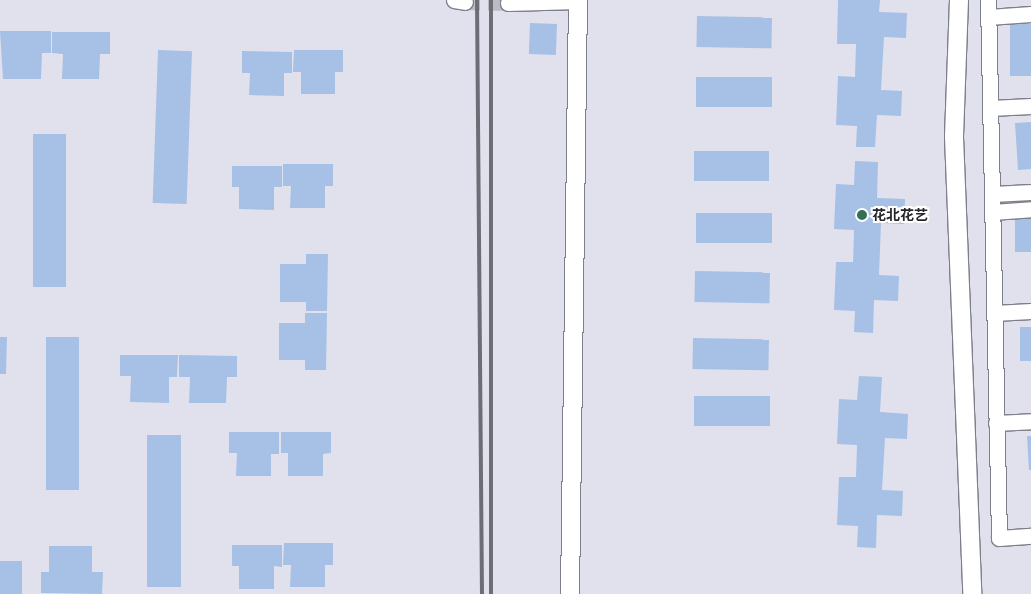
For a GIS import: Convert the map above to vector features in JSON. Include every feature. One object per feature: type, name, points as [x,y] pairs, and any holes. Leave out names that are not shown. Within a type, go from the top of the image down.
[{"type":"street","points":[[959,0],[954,137],[972,594]]},
{"type":"street","points":[[988,0],[999,538],[1031,536]]},
{"type":"street","points":[[508,3],[578,1],[570,594]]},
{"type":"street","points":[[988,17],[1031,14]]},
{"type":"street","points":[[990,108],[1031,106]]},
{"type":"street","points":[[992,194],[1031,192]]},
{"type":"street","points":[[992,212],[1031,209]]},
{"type":"street","points":[[994,313],[1031,311]]},
{"type":"street","points":[[996,423],[1031,421]]},
{"type":"building","points":[[838,0],[880,0],[879,12],[907,13],[906,38],[884,37],[881,90],[902,91],[901,116],[877,115],[875,147],[856,147],[857,126],[836,125],[838,76],[855,77],[856,44],[837,44]]},
{"type":"building","points":[[697,16],[772,17],[771,48],[696,47]]},
{"type":"building","points":[[530,23],[557,24],[556,55],[529,54]]},
{"type":"building","points":[[1010,24],[1031,24],[1031,76],[1010,76]]},
{"type":"building","points":[[0,31],[51,31],[51,53],[42,53],[41,79],[3,79]]},
{"type":"building","points":[[52,32],[110,32],[110,54],[100,54],[99,79],[62,79],[63,54],[52,53]]},
{"type":"building","points":[[158,50],[192,51],[187,204],[153,203]]},
{"type":"building","points":[[294,50],[343,50],[343,72],[335,72],[335,94],[301,94],[301,72],[293,72]]},
{"type":"building","points":[[242,51],[292,52],[292,73],[284,73],[284,96],[249,95],[250,73],[242,73]]},
{"type":"building","points":[[696,77],[772,77],[772,107],[696,107]]},
{"type":"building","points":[[1031,122],[1031,169],[1018,170],[1015,123]]},
{"type":"building","points":[[33,134],[66,134],[66,287],[33,287]]},
{"type":"building","points":[[694,151],[769,151],[769,181],[694,181]]},
{"type":"building","points":[[855,161],[878,162],[877,198],[905,199],[904,224],[881,223],[879,275],[899,276],[898,301],[874,300],[873,333],[854,332],[855,311],[834,310],[836,262],[853,262],[854,230],[834,229],[836,184],[854,185]]},
{"type":"building","points":[[283,164],[333,164],[333,186],[325,186],[325,208],[290,208],[291,186],[283,186]]},
{"type":"building","points":[[232,166],[282,166],[282,187],[274,187],[274,210],[239,209],[239,187],[232,187]]},
{"type":"building","points":[[696,213],[772,213],[772,243],[696,243]]},
{"type":"building","points":[[1015,218],[1031,218],[1031,252],[1015,252]]},
{"type":"building","points":[[306,254],[328,254],[327,311],[306,311],[306,302],[280,302],[280,264],[306,264]]},
{"type":"building","points":[[695,271],[770,272],[769,303],[694,302]]},
{"type":"building","points":[[305,313],[327,313],[326,370],[305,370],[305,360],[279,360],[279,323],[305,323]]},
{"type":"building","points":[[1020,327],[1031,327],[1031,361],[1020,361]]},
{"type":"building","points":[[0,337],[7,337],[6,374],[0,374]]},
{"type":"building","points":[[46,337],[79,337],[79,490],[46,490]]},
{"type":"building","points":[[693,338],[769,339],[768,370],[692,369]]},
{"type":"building","points":[[120,355],[178,355],[177,377],[169,377],[169,403],[130,402],[131,376],[120,376]]},
{"type":"building","points":[[179,355],[237,356],[237,377],[227,377],[226,403],[189,403],[190,377],[179,377]]},
{"type":"building","points":[[859,376],[882,377],[880,412],[908,414],[907,439],[885,438],[882,490],[903,491],[902,516],[877,515],[876,548],[857,547],[858,526],[837,525],[839,477],[856,477],[857,445],[837,444],[839,399],[857,400]]},
{"type":"building","points":[[694,396],[770,396],[770,426],[694,426]]},
{"type":"building","points":[[229,432],[279,432],[279,454],[271,454],[271,476],[236,476],[237,453],[229,453]]},
{"type":"building","points":[[281,432],[331,432],[331,453],[323,454],[323,476],[288,476],[288,453],[281,453]]},
{"type":"building","points":[[147,435],[181,435],[181,587],[147,587]]},
{"type":"building","points":[[1027,436],[1031,436],[1031,470],[1029,470]]},
{"type":"building","points":[[284,543],[333,543],[333,565],[325,565],[325,587],[290,587],[291,565],[283,565]]},
{"type":"building","points":[[232,545],[282,545],[282,567],[274,566],[274,589],[239,589],[239,566],[232,566]]},
{"type":"building","points":[[49,546],[92,546],[92,572],[103,572],[102,594],[41,593],[41,572],[49,572]]},
{"type":"building","points":[[0,561],[22,561],[22,594],[0,594]]},
{"type":"tunnel","points":[[465,2],[508,3]]},
{"type":"railway","points":[[477,0],[482,594]]},
{"type":"railway","points":[[491,0],[491,594]]},
{"type":"place","name":"花北花艺","points":[[862,215]]}]
